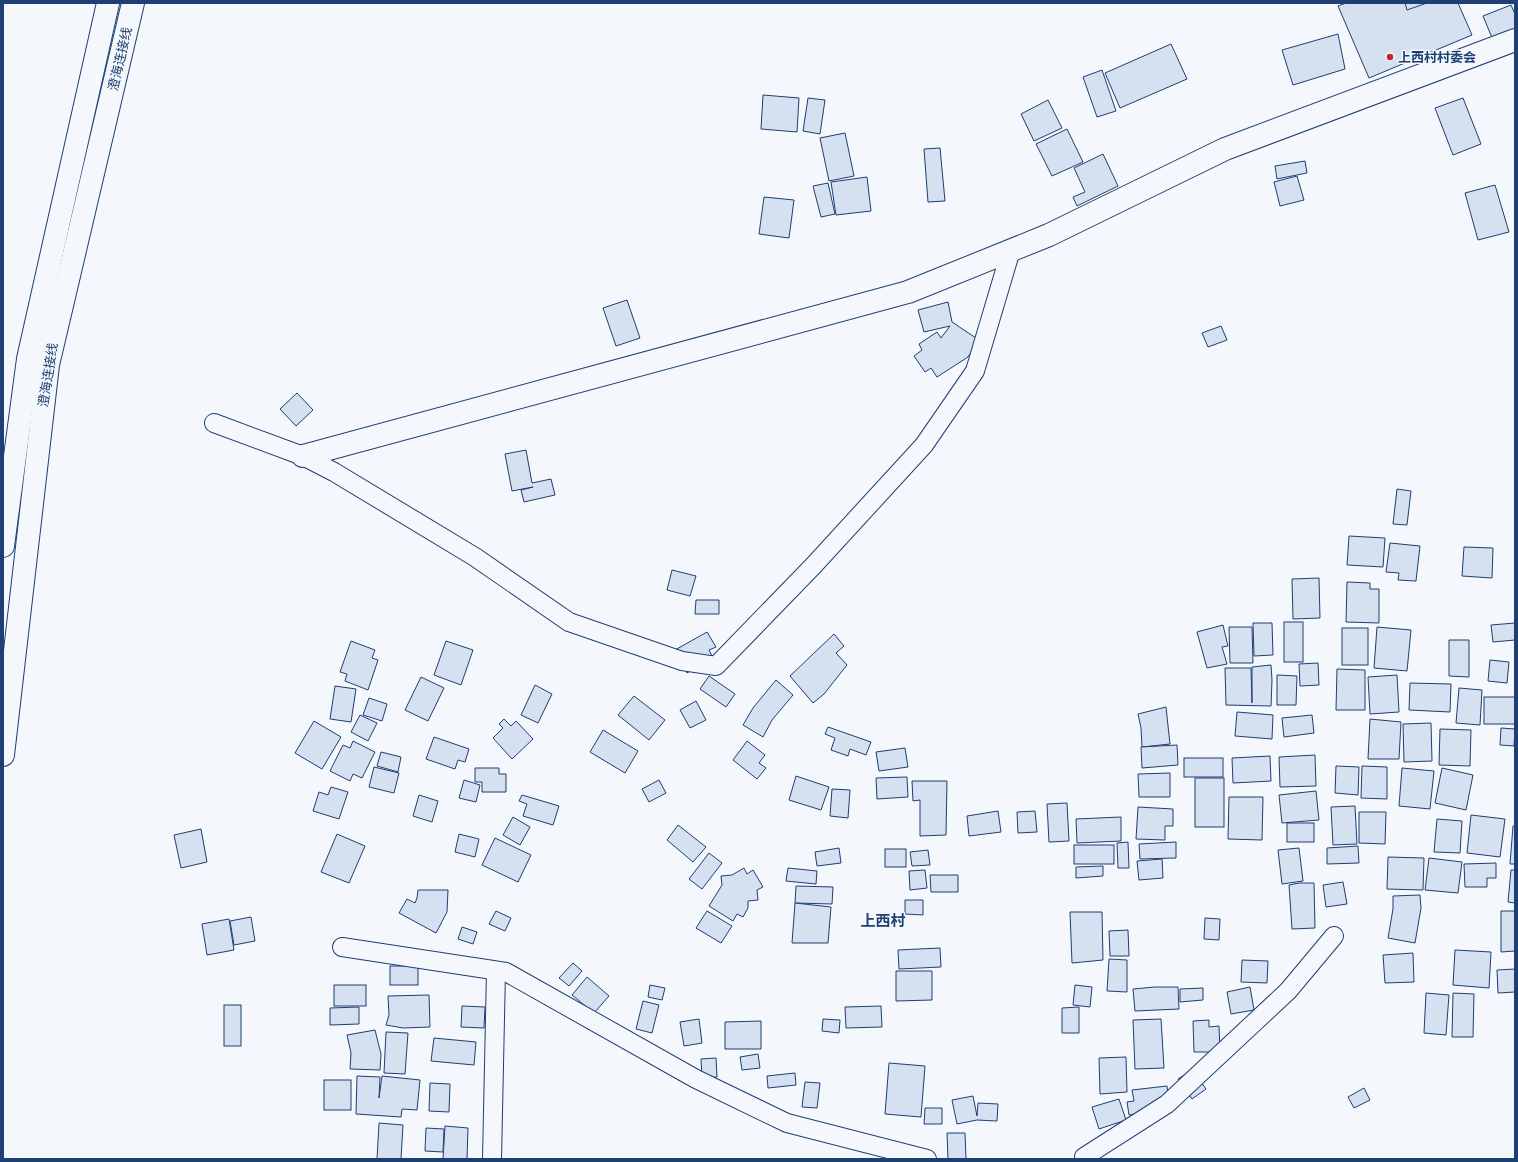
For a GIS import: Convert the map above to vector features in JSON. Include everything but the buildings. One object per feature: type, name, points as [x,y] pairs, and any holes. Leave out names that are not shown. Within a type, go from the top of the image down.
[{"type":"main road","name":"澄海连接线","points":[[3,546],[28,359],[108,3]]},
{"type":"main road","name":"澄海连接线","points":[[3,755],[48,365],[133,3]]},
{"type":"main road","points":[[304,456],[908,292],[1049,235],[1225,149],[1515,40]]},
{"type":"street","points":[[214,423],[304,456],[334,472],[475,557],[569,622],[682,661],[716,666],[814,565],[924,445],[975,371],[1011,250]]},
{"type":"street","points":[[1085,1159],[1084,1157],[1167,1104],[1288,991],[1334,936]]},
{"type":"street","points":[[342,947],[506,972],[696,1079],[788,1123],[927,1159]]},
{"type":"street","points":[[492,1159],[496,971]]},
{"type":"place","name":"上西村村委会","points":[[1390,57]]},
{"type":"district","name":"上西村","points":[[883,920]]}]
